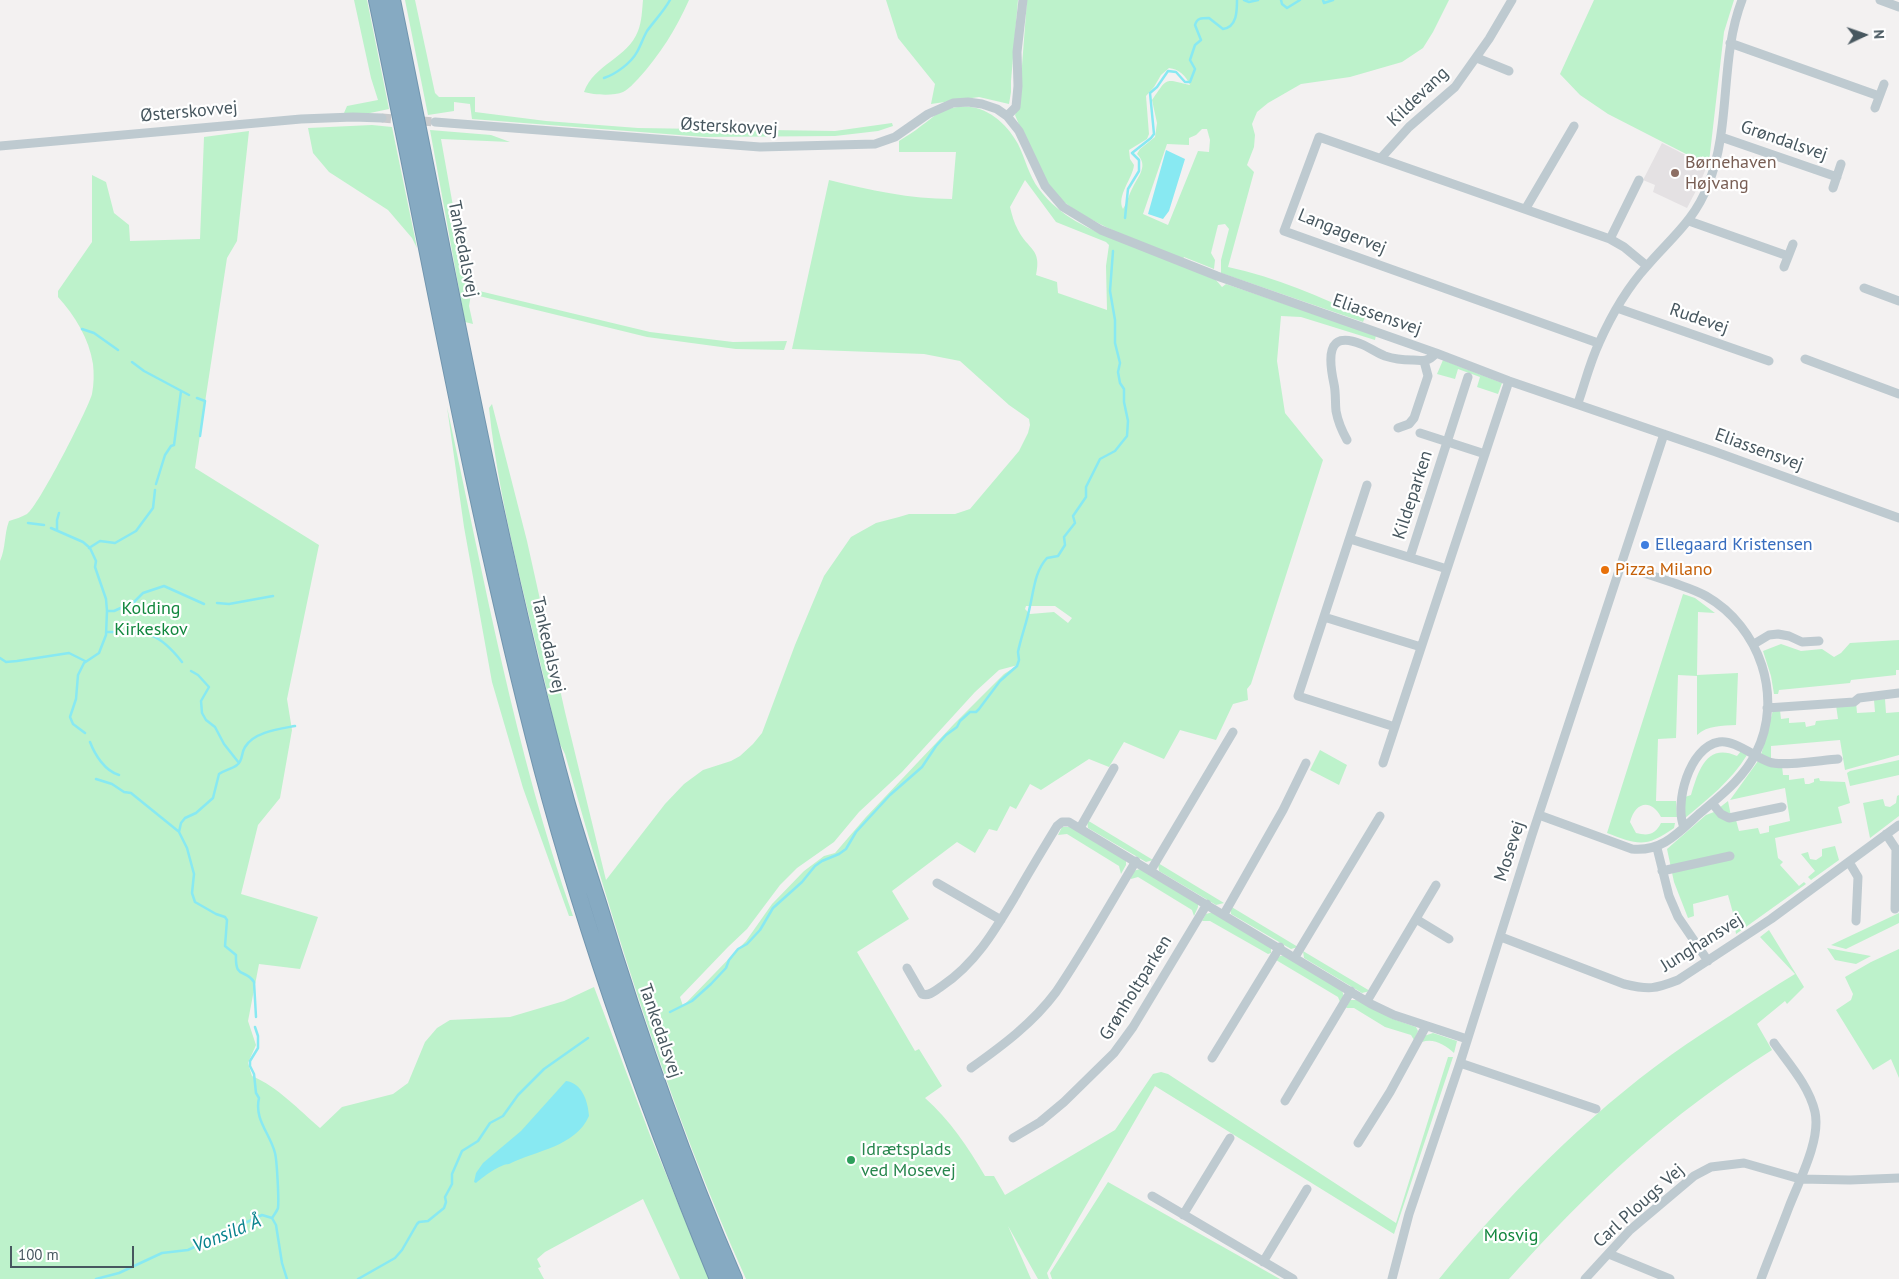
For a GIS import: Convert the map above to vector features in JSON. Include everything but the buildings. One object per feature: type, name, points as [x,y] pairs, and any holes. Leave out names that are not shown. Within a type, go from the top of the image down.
[{"type":"highway","name":"Tankedalsvej","points":[[377,0],[489,544],[534,739],[568,858],[622,1030],[675,1173],[718,1279]]},
{"type":"highway","name":"Tankedalsvej","points":[[392,0],[504,544],[534,677],[567,803],[627,1000],[681,1149],[734,1279]]},
{"type":"street","points":[[1007,116],[1016,107],[1018,86],[1017,52],[1023,0]]},
{"type":"street","name":"Kildevang","points":[[1381,158],[1408,127],[1455,87],[1477,58],[1512,0]]},
{"type":"street","name":"Grøndalsvej","points":[[1578,403],[1598,343],[1617,308],[1646,266],[1689,221],[1709,185],[1721,136],[1730,43],[1742,0]]},
{"type":"street","points":[[1880,0],[1899,7]]},
{"type":"street","points":[[1730,43],[1879,96]]},
{"type":"street","points":[[1477,58],[1509,71]]},
{"type":"street","points":[[1875,108],[1884,84]]},
{"type":"street","name":"Østerskovvej","points":[[435,122],[760,147],[875,144],[895,137],[928,114],[953,103],[968,102],[982,104],[997,109],[1007,116]]},
{"type":"street","name":"Eliassensvej","points":[[1007,116],[1018,131],[1045,186],[1063,207],[1101,230],[1217,276],[1899,518]]},
{"type":"street","name":"Østerskovvej","points":[[0,146],[301,119],[382,118]]},
{"type":"street","points":[[1526,208],[1574,126]]},
{"type":"street","name":"Langagervej","points":[[1598,343],[1284,231],[1319,136],[1610,239],[1624,247],[1646,266]]},
{"type":"street","name":"Grøndalsvej","points":[[1721,136],[1837,177]]},
{"type":"street","name":"Grøndalsvej","points":[[1833,188],[1841,164]]},
{"type":"street","points":[[1610,239],[1639,180]]},
{"type":"street","points":[[1689,221],[1788,256]]},
{"type":"street","points":[[1784,267],[1792,244]]},
{"type":"street","points":[[1864,288],[1899,301]]},
{"type":"street","name":"Rudevej","points":[[1617,308],[1770,361]]},
{"type":"street","points":[[1347,440],[1344,424],[1336,410],[1335,388],[1330,365],[1330,353],[1337,342],[1350,340],[1386,356],[1424,362],[1432,358],[1436,353]]},
{"type":"street","points":[[1805,359],[1899,394]]},
{"type":"street","points":[[1398,428],[1409,424],[1414,418],[1428,376],[1424,362]]},
{"type":"street","name":"Kildeparken","points":[[1410,557],[1468,377]]},
{"type":"street","points":[[1383,763],[1509,381]]},
{"type":"street","name":"Kildeparken","points":[[1420,433],[1485,454]]},
{"type":"street","name":"Mosevej","points":[[1392,1279],[1409,1214],[1460,1064],[1539,815],[1664,434]]},
{"type":"street","points":[[1367,485],[1298,696],[1395,727]]},
{"type":"street","name":"Kildeparken","points":[[1350,539],[1447,569]]},
{"type":"street","points":[[1539,815],[1632,849],[1657,848],[1712,803],[1742,775],[1755,755],[1766,726],[1766,678],[1754,644],[1740,624],[1726,610],[1705,595],[1620,565]]},
{"type":"street","points":[[1324,617],[1421,647]]},
{"type":"street","points":[[1754,644],[1769,635],[1778,634],[1786,634],[1802,642],[1819,641]]},
{"type":"street","points":[[1767,708],[1854,702],[1859,698],[1899,693]]},
{"type":"street","points":[[1151,870],[1233,732]]},
{"type":"street","points":[[1684,827],[1681,820],[1682,800],[1686,781],[1695,760],[1704,750],[1720,741],[1775,763],[1838,759]]},
{"type":"street","points":[[1080,828],[1114,768]]},
{"type":"street","points":[[1224,914],[1283,810],[1300,768]]},
{"type":"street","points":[[1712,803],[1721,814],[1729,818],[1782,807]]},
{"type":"street","points":[[1295,956],[1380,816]]},
{"type":"street","points":[[907,968],[922,994],[925,995],[931,994],[955,977],[976,957],[1001,920],[1057,826],[1062,822],[1069,822],[1394,1016],[1467,1039]]},
{"type":"street","name":"Junghansvej","points":[[1501,937],[1624,984],[1645,989],[1664,986],[1678,980],[1772,919],[1899,825]]},
{"type":"street","points":[[1886,834],[1896,849],[1895,909]]},
{"type":"street","points":[[1657,848],[1669,896],[1678,917],[1708,961]]},
{"type":"street","points":[[1662,870],[1730,856]]},
{"type":"street","points":[[971,1068],[1005,1044],[1055,992],[1136,861]]},
{"type":"street","points":[[1849,862],[1858,877],[1856,921]]},
{"type":"street","points":[[937,883],[1001,920]]},
{"type":"street","points":[[1367,1001],[1436,886]]},
{"type":"street","name":"Grønholtparken","points":[[1013,1138],[1040,1122],[1064,1102],[1114,1054],[1133,1027],[1207,904]]},
{"type":"street","points":[[1416,919],[1449,939]]},
{"type":"street","points":[[1212,1058],[1280,947]]},
{"type":"street","points":[[1285,1101],[1351,991]]},
{"type":"street","points":[[1358,1143],[1390,1092],[1426,1026]]},
{"type":"street","points":[[1761,1279],[1800,1179],[1813,1142],[1816,1127],[1815,1114],[1807,1090],[1774,1042]]},
{"type":"street","points":[[1460,1064],[1596,1109]]},
{"type":"street","points":[[1183,1215],[1230,1138]]},
{"type":"street","name":"Carl Plougs Vej","points":[[1585,1279],[1630,1230],[1694,1176],[1710,1167],[1744,1164],[1800,1179],[1850,1180],[1899,1178]]},
{"type":"street","points":[[1263,1262],[1307,1189]]},
{"type":"street","points":[[1152,1196],[1293,1279]]},
{"type":"street","points":[[1609,1254],[1670,1279]]},
{"type":"shaded area","name":"Børnehaven Højvang","points":[[1662,143],[1707,166],[1687,208],[1653,192],[1655,185],[1643,180]]},
{"type":"green space","points":[[354,0],[367,0],[389,109],[370,113],[344,113],[347,106],[378,100],[371,78]]},
{"type":"green space","points":[[405,0],[415,0],[435,93],[439,97],[475,97],[475,112],[546,121],[638,128],[835,131],[892,123],[893,126],[878,131],[835,136],[705,137],[472,119],[470,104],[454,102],[454,111],[428,115]]},
{"type":"green space","points":[[643,0],[689,0],[679,21],[660,51],[629,88],[615,94],[584,92],[595,74],[627,48],[633,40],[638,31],[642,16]]},
{"type":"green space","points":[[886,0],[1018,0],[1009,104],[979,97],[931,104],[935,84],[898,38]]},
{"type":"green space","points":[[1027,0],[1449,0],[1423,48],[1402,62],[1350,77],[1301,84],[1268,103],[1257,112],[1252,124],[1255,135],[1254,147],[1247,165],[1254,172],[1228,267],[1263,276],[1315,295],[1365,317],[1363,322],[1221,273],[1221,260],[1229,229],[1225,224],[1218,225],[1211,253],[1215,260],[1214,269],[1184,257],[1180,265],[1216,280],[1222,287],[1226,284],[1376,335],[1375,340],[1301,317],[1281,316],[1277,361],[1285,413],[1323,460],[1251,684],[1247,689],[1248,700],[1233,704],[1216,740],[1180,730],[1164,759],[1124,742],[1109,767],[1089,759],[1041,790],[1030,784],[1016,809],[1010,806],[997,831],[989,829],[975,853],[957,842],[892,891],[909,919],[857,952],[915,1051],[919,1049],[942,1086],[925,1098],[943,1115],[958,1134],[985,1176],[994,1176],[1005,1195],[1115,1130],[1153,1074],[1161,1072],[1168,1074],[1396,1223],[1448,1057],[1453,1057],[1394,1234],[1155,1086],[1047,1273],[1049,1279],[1038,1279],[1008,1226],[1031,1279],[746,1279],[718,1215],[669,1086],[624,954],[565,754],[558,740],[510,534],[494,450],[489,408],[492,404],[527,541],[565,712],[606,880],[665,804],[684,784],[703,770],[740,756],[762,733],[795,645],[824,576],[851,537],[876,523],[909,514],[955,514],[970,509],[1019,451],[1028,433],[1029,419],[1009,405],[960,361],[924,354],[792,349],[829,180],[905,196],[952,199],[956,152],[899,152],[899,141],[937,114],[951,108],[974,108],[985,111],[995,117],[1004,125],[1018,144],[1032,178],[1047,199],[1076,221],[1121,242],[1121,234],[1080,213],[1065,203],[1052,190],[1034,159],[1015,115],[1019,105]],"holes":[[[1169,68],[1176,70],[1182,74],[1190,85],[1171,81],[1167,82],[1152,100],[1157,123],[1155,137],[1140,149],[1137,154],[1142,163],[1141,171],[1123,209],[1121,204],[1123,193],[1134,165],[1130,159],[1129,150],[1147,139],[1149,134],[1146,96],[1161,75]],[[1202,129],[1207,129],[1210,140],[1209,152],[1198,151],[1168,225],[1143,214],[1167,144],[1189,145],[1189,138],[1196,135]],[[1025,180],[1056,222],[1106,242],[1109,245],[1106,266],[1107,310],[1058,293],[1057,282],[1036,275],[1036,254],[1018,230],[1010,207]],[[1026,606],[1055,606],[1072,618],[1068,623],[1054,612],[1030,614],[1025,609]],[[1018,665],[1004,674],[954,724],[866,817],[835,853],[824,856],[804,871],[772,904],[746,941],[683,1006],[680,997],[747,929],[780,885],[797,868],[834,842],[859,812],[902,772],[975,692],[999,670]]]},
{"type":"green space","points":[[1594,0],[1734,0],[1724,32],[1709,162],[1690,156],[1608,114],[1580,95],[1560,74]]},
{"type":"green space","points":[[372,125],[392,127],[417,248],[412,238],[388,210],[329,172],[313,153],[308,128]]},
{"type":"green space","points":[[430,130],[491,135],[510,142],[441,139],[458,234],[471,289],[650,332],[733,342],[787,341],[784,350],[736,349],[647,337],[471,294],[469,306],[473,324],[465,322]]},
{"type":"green space","name":"Kolding Kirkeskov","points":[[249,131],[237,241],[227,258],[195,468],[319,545],[287,699],[292,730],[280,798],[258,825],[241,894],[318,917],[300,969],[259,964],[248,1021],[256,1045],[248,1063],[252,1076],[271,1086],[320,1128],[342,1107],[393,1094],[408,1083],[425,1042],[437,1028],[450,1020],[510,1017],[564,1001],[594,987],[650,1135],[709,1279],[680,1279],[643,1199],[545,1252],[537,1259],[541,1267],[538,1268],[544,1279],[0,1279],[0,561],[9,521],[27,514],[33,507],[62,457],[92,394],[93,367],[91,354],[85,336],[58,297],[58,291],[92,242],[92,175],[106,182],[114,213],[129,225],[130,241],[200,239],[204,137]]},
{"type":"green space","points":[[1443,360],[1502,383],[1498,394],[1477,387],[1480,377],[1458,369],[1455,379],[1437,374]]},
{"type":"green space","points":[[447,407],[517,728],[552,854],[573,916],[569,916],[523,788],[492,682],[464,527]]},
{"type":"green space","points":[[1683,594],[1695,598],[1715,613],[1698,612],[1697,675],[1738,673],[1736,725],[1706,729],[1697,735],[1697,676],[1678,675],[1676,738],[1658,739],[1656,801],[1676,801],[1677,817],[1661,817],[1653,807],[1648,805],[1639,807],[1632,815],[1630,822],[1636,833],[1651,834],[1661,823],[1675,823],[1674,828],[1656,839],[1649,842],[1634,842],[1607,833]]},
{"type":"green space","points":[[1899,640],[1899,670],[1896,670],[1896,675],[1851,680],[1850,683],[1779,690],[1778,694],[1774,694],[1771,676],[1763,651],[1781,644],[1801,651],[1822,649],[1834,657],[1841,653],[1850,643]]},
{"type":"green space","points":[[1885,699],[1886,713],[1899,712],[1899,755],[1845,770],[1840,740],[1771,746],[1771,760],[1761,755],[1773,710],[1780,710],[1781,719],[1789,718],[1789,723],[1805,722],[1806,727],[1815,725],[1816,721],[1838,719],[1836,705],[1856,702],[1857,713],[1875,712],[1874,700]]},
{"type":"green space","points":[[1320,750],[1347,765],[1339,785],[1310,770]]},
{"type":"green space","points":[[1741,751],[1747,755],[1734,773],[1719,789],[1685,818],[1685,797],[1691,795],[1700,769],[1705,762],[1711,756],[1718,753],[1737,756]]},
{"type":"green space","points":[[1899,760],[1899,775],[1850,786],[1847,773],[1850,771]]},
{"type":"green space","points":[[1758,761],[1782,766],[1783,775],[1789,775],[1789,780],[1804,778],[1805,784],[1814,782],[1814,779],[1819,778],[1820,781],[1845,782],[1850,803],[1838,807],[1842,823],[1775,838],[1778,858],[1783,862],[1780,865],[1799,886],[1804,882],[1806,884],[1736,934],[1728,895],[1693,904],[1694,916],[1688,918],[1674,882],[1667,849],[1706,815],[1714,812],[1728,801],[1732,821],[1736,820],[1739,831],[1758,828],[1760,834],[1769,832],[1769,826],[1790,821],[1785,788],[1730,800]]},
{"type":"green space","points":[[1899,795],[1899,816],[1870,838],[1863,803],[1883,799],[1885,806],[1890,807],[1896,803],[1897,796]]},
{"type":"green space","points":[[1087,820],[1153,860],[1146,862],[1088,828]]},
{"type":"green space","points":[[1062,827],[1071,827],[1126,860],[1126,865],[1121,874],[1119,866],[1067,834],[1058,835]]},
{"type":"green space","points":[[1835,846],[1839,860],[1811,880],[1808,877],[1815,871],[1801,854],[1808,852],[1810,859],[1816,860],[1822,856],[1822,849]]},
{"type":"green space","points":[[1158,863],[1224,903],[1216,905],[1159,871]]},
{"type":"green space","points":[[1140,869],[1198,903],[1194,916],[1192,910],[1138,877],[1131,879],[1133,871]]},
{"type":"green space","points":[[1230,906],[1298,947],[1291,949],[1231,914]]},
{"type":"green space","points":[[1213,912],[1271,948],[1271,953],[1268,954],[1210,921],[1202,921],[1206,914]]},
{"type":"green space","points":[[1899,913],[1899,923],[1846,949],[1831,945]]},
{"type":"green space","name":"Mosvig","points":[[1769,930],[1804,987],[1787,1004],[1785,1001],[1757,1024],[1772,1050],[1699,1100],[1632,1155],[1570,1214],[1509,1279],[1439,1279],[1491,1218],[1519,1189],[1608,1104],[1678,1050],[1795,974],[1760,937]]},
{"type":"green space","points":[[1827,948],[1871,956],[1856,964],[1835,960]]},
{"type":"green space","points":[[1899,949],[1899,1078],[1891,1059],[1873,1070],[1836,1010],[1851,1000],[1853,994],[1845,977]]},
{"type":"green space","points":[[1303,951],[1370,991],[1362,993],[1304,958]]},
{"type":"green space","points":[[1284,955],[1342,990],[1344,997],[1340,1002],[1338,997],[1276,960],[1277,957]]},
{"type":"green space","points":[[1350,1000],[1357,1000],[1393,1019],[1416,1027],[1418,1031],[1414,1040],[1411,1035],[1385,1027],[1354,1008],[1346,1008]]},
{"type":"green space","points":[[1433,1033],[1457,1041],[1454,1053],[1439,1043],[1431,1041],[1422,1042],[1424,1036]]},
{"type":"green space","points":[[1108,1182],[1280,1279],[1052,1279],[1050,1273]]},
{"type":"water","points":[[1166,150],[1185,159],[1169,211],[1163,219],[1148,214]]},
{"type":"water","points":[[566,1081],[572,1082],[580,1089],[586,1099],[589,1116],[575,1135],[543,1151],[501,1166],[476,1183],[474,1182],[476,1173],[483,1163],[521,1131]]},
{"type":"waterway","points":[[604,78],[618,71],[631,60],[647,31],[670,0]]},
{"type":"waterway","points":[[1125,218],[1128,189],[1139,171],[1139,160],[1132,153],[1154,134],[1150,93],[1157,87],[1168,71],[1176,72],[1185,82],[1190,82],[1195,69],[1190,60],[1195,45],[1201,40],[1195,25],[1197,21],[1209,18],[1223,29],[1228,28],[1234,22],[1237,0]]},
{"type":"waterway","points":[[1244,0],[1249,2],[1258,0]]},
{"type":"waterway","points":[[1281,0],[1282,4],[1287,8],[1300,0]]},
{"type":"waterway","points":[[1323,0],[1324,3],[1333,0]]},
{"type":"waterway","points":[[670,1012],[692,1001],[711,984],[726,968],[729,960],[738,949],[747,944],[760,930],[773,908],[802,882],[815,866],[846,849],[856,832],[890,795],[922,767],[946,735],[957,727],[960,721],[970,712],[976,712],[1000,681],[1017,666],[1019,646],[1040,569],[1047,558],[1058,556],[1065,545],[1064,537],[1075,523],[1073,516],[1086,497],[1086,487],[1100,459],[1115,451],[1127,436],[1128,421],[1124,402],[1124,389],[1120,383],[1118,372],[1120,363],[1115,343],[1115,320],[1110,291],[1113,251]]},
{"type":"waterway","points":[[82,329],[94,333],[118,350]]},
{"type":"waterway","points":[[132,362],[144,371],[189,395]]},
{"type":"waterway","points":[[156,484],[165,455],[171,446],[174,445],[181,391]]},
{"type":"waterway","points":[[197,398],[205,401],[200,436]]},
{"type":"waterway","points":[[89,548],[100,541],[115,543],[136,531],[153,508],[155,490]]},
{"type":"waterway","points":[[57,530],[59,513]]},
{"type":"waterway","points":[[28,523],[44,525]]},
{"type":"waterway","points":[[51,528],[83,542],[90,548],[96,561],[95,567],[106,599],[106,635],[99,653],[84,663],[78,675],[76,699],[70,717],[73,724],[85,733]]},
{"type":"waterway","points":[[107,611],[114,611],[134,602],[143,593],[164,586],[204,604]]},
{"type":"waterway","points":[[217,603],[229,604],[273,596]]},
{"type":"waterway","points":[[107,632],[141,633],[158,638],[182,662]]},
{"type":"waterway","points":[[0,658],[6,662],[69,653],[85,661]]},
{"type":"waterway","points":[[191,671],[198,675],[209,687],[201,701],[202,713],[206,720],[215,727],[224,744],[239,763]]},
{"type":"waterway","points":[[256,1017],[254,982],[247,975],[239,971],[236,955],[225,946],[227,920],[225,917],[195,902],[192,893],[194,874],[187,848],[179,832],[181,823],[185,818],[196,813],[213,798],[219,774],[239,763],[244,749],[249,742],[267,732],[295,726]]},
{"type":"waterway","points":[[90,742],[101,762],[109,770],[119,775]]},
{"type":"waterway","points":[[96,779],[112,784],[124,792],[131,793],[178,831]]},
{"type":"waterway","points":[[255,1027],[258,1036],[258,1048],[250,1061],[250,1066],[254,1074],[256,1093],[259,1098],[259,1113],[273,1146],[276,1164],[278,1208],[272,1218]]},
{"type":"waterway","points":[[358,1279],[395,1258],[402,1250],[417,1224],[428,1221],[444,1208],[445,1197],[452,1184],[452,1174],[462,1151],[478,1141],[490,1123],[503,1116],[518,1095],[544,1069],[588,1038]]},
{"type":"waterway","name":"Vonsild Å","points":[[96,1279],[119,1273],[162,1253],[188,1250],[262,1215],[272,1218]]},
{"type":"waterway","points":[[272,1218],[276,1225],[282,1263],[287,1279]]},
{"type":"tunnel","points":[[382,118],[435,122]]},
{"type":"place","name":"Børnehaven Højvang","points":[[1675,173]]},
{"type":"place","name":"Ellegaard Kristensen","points":[[1645,545]]},
{"type":"place","name":"Pizza Milano","points":[[1605,570]]},
{"type":"place","name":"Idrætsplads ved Mosevej","points":[[851,1160]]}]
